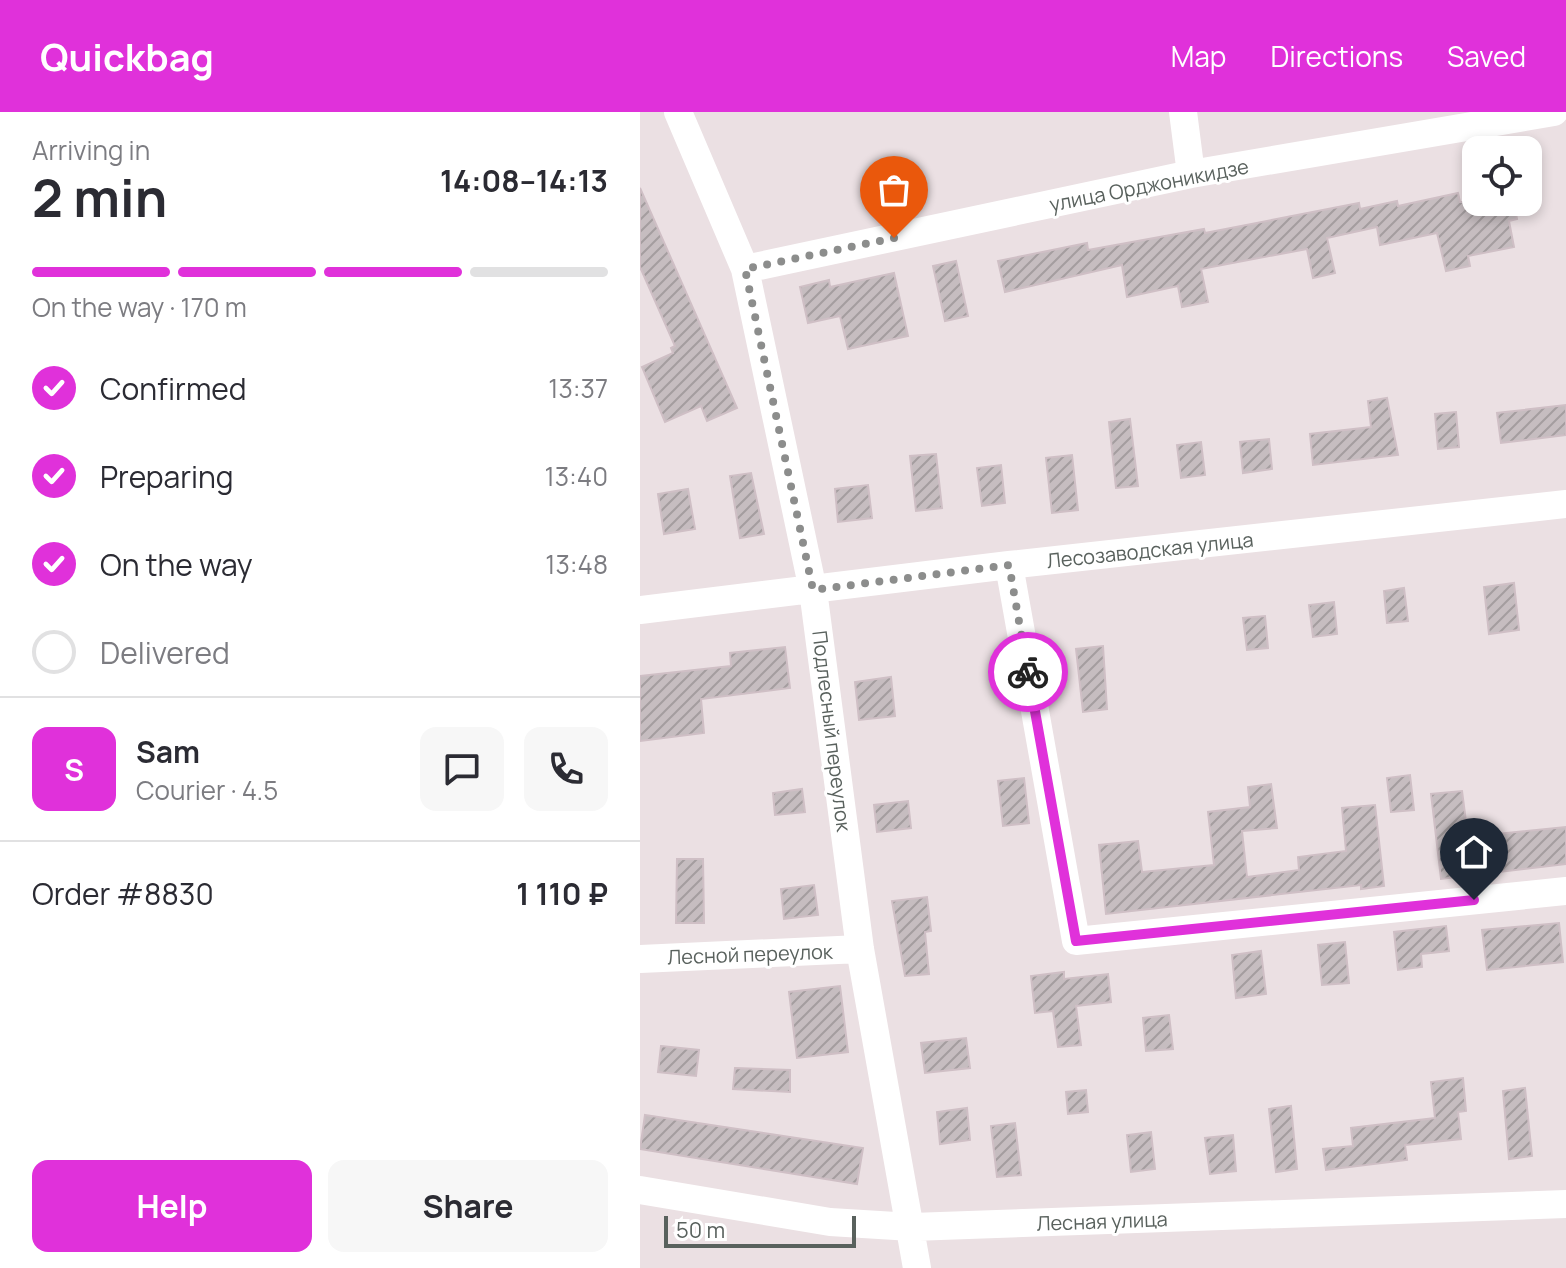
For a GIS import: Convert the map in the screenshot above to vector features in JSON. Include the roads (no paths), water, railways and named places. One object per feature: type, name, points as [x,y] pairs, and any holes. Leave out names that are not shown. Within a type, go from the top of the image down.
[{"type":"street","name":"Подлесный переулок","points":[[678,112],[745,269],[813,590],[860,949],[917,1268]]},
{"type":"street","points":[[1183,112],[1191,174]]},
{"type":"street","name":"улица Орджоникидзе","points":[[745,269],[1191,174],[1554,112]]},
{"type":"street","name":"Лесозаводская улица","points":[[640,610],[1009,565],[1566,504]]},
{"type":"street","points":[[1009,565],[1076,941],[1566,891]]},
{"type":"street","name":"Лесной переулок","points":[[640,959],[860,949]]},
{"type":"street","name":"Лесная улица","points":[[640,1190],[830,1222],[912,1227],[1566,1204]]}]
